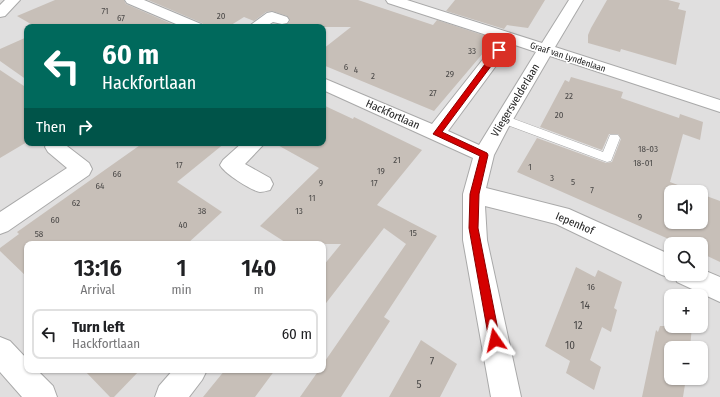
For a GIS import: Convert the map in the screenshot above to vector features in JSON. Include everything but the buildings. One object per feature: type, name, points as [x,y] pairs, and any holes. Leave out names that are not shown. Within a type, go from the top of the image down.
[{"type":"street","points":[[0,13],[14,0]]},
{"type":"street","points":[[132,0],[185,24]]},
{"type":"street","name":"Graaf van Lyndenlaan","points":[[393,0],[720,106]]},
{"type":"street","name":"Vliegersvelderlaan","points":[[506,397],[474,240],[474,194],[484,155],[503,119],[576,0]]},
{"type":"street","points":[[260,24],[272,16],[282,20]]},
{"type":"street","points":[[436,134],[508,38]]},
{"type":"street","name":"Hackfortlaan","points":[[326,84],[484,155]]},
{"type":"street","points":[[252,146],[230,165],[262,184]]},
{"type":"street","points":[[0,224],[82,169],[55,147]]},
{"type":"street","name":"Iepenhof","points":[[474,194],[561,216],[664,264]]},
{"type":"street","points":[[701,281],[720,290]]},
{"type":"street","points":[[0,351],[42,397]]},
{"type":"street","points":[[170,397],[190,373]]},
{"type":"lane","points":[[503,119],[607,158],[614,138]]},
{"type":"shaded area","points":[[0,0],[720,0],[720,397],[0,397]]},
{"type":"route","points":[[495,340],[474,240],[473,228],[474,194],[484,155],[436,134],[499,50]]}]
